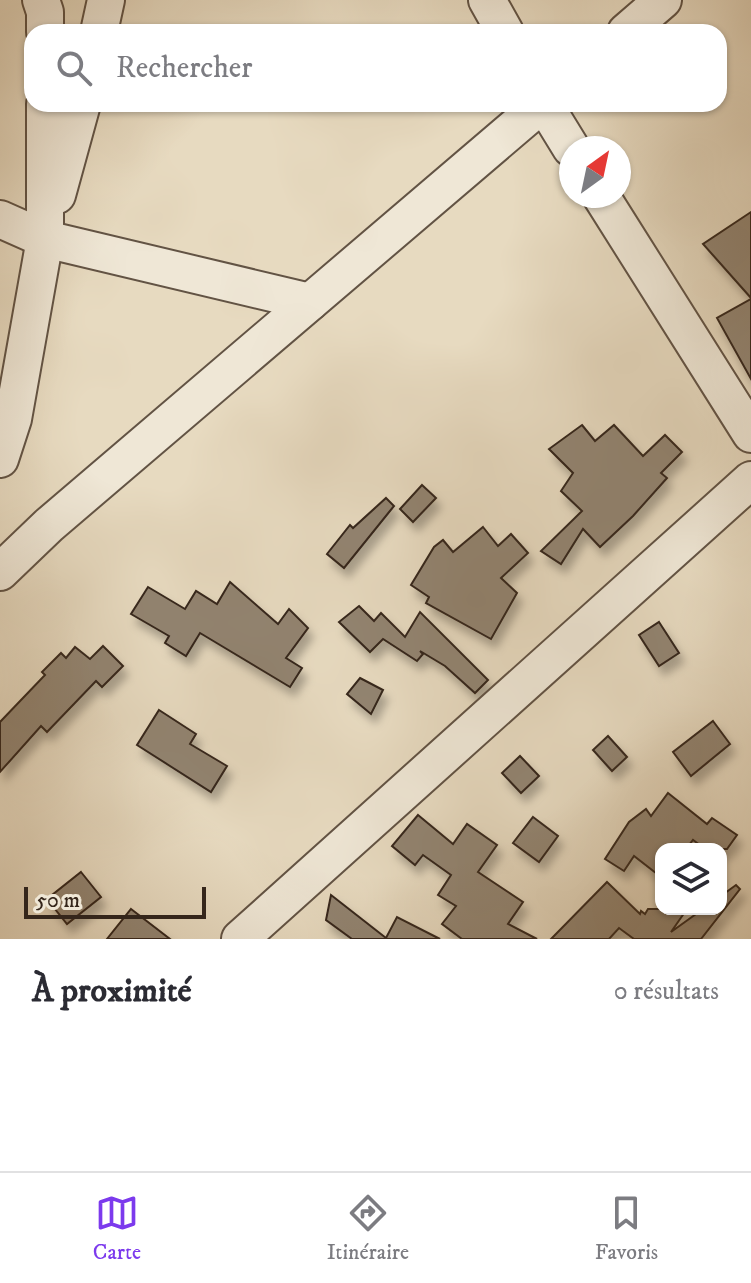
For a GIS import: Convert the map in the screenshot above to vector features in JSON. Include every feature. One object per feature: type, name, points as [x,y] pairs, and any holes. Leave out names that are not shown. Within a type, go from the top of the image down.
[{"type":"street","points":[[41,0],[45,24]]},
{"type":"street","points":[[101,24],[106,0]]},
{"type":"street","points":[[487,0],[500,24]]},
{"type":"street","points":[[635,24],[663,0]]},
{"type":"street","points":[[45,112],[45,239]]},
{"type":"street","points":[[0,459],[13,419],[45,239],[80,112]]},
{"type":"street","points":[[0,572],[49,525],[534,112]]},
{"type":"street","points":[[548,112],[563,136]]},
{"type":"street","points":[[609,208],[751,434]]},
{"type":"street","points":[[0,219],[45,239],[310,302]]},
{"type":"street","points":[[240,939],[751,480]]},
{"type":"building","points":[[751,212],[751,298],[703,244]]},
{"type":"building","points":[[751,299],[751,379],[717,318]]},
{"type":"building","points":[[582,425],[595,441],[614,425],[643,456],[665,435],[682,452],[661,473],[667,478],[600,547],[583,529],[561,564],[541,551],[582,511],[561,491],[573,473],[549,449]]},
{"type":"building","points":[[422,485],[436,498],[413,522],[400,509]]},
{"type":"building","points":[[386,498],[394,506],[344,568],[327,554],[350,525],[353,528]]},
{"type":"building","points":[[483,527],[498,546],[511,534],[528,553],[501,578],[517,593],[491,639],[426,603],[429,597],[411,585],[434,547],[443,540],[453,552]]},
{"type":"building","points":[[230,582],[278,624],[289,609],[308,628],[286,658],[302,668],[290,687],[200,633],[186,656],[165,643],[169,636],[131,614],[148,587],[185,609],[196,591],[217,604]]},
{"type":"building","points":[[359,606],[374,621],[381,613],[405,637],[420,612],[488,680],[475,693],[445,666],[420,651],[423,654],[417,661],[383,639],[370,652],[339,622]]},
{"type":"building","points":[[659,622],[679,653],[659,666],[639,635]]},
{"type":"building","points":[[103,646],[123,666],[102,687],[96,681],[47,732],[41,726],[0,772],[0,722],[45,675],[42,672],[61,653],[66,658],[75,647],[90,659]]},
{"type":"building","points":[[360,678],[383,690],[371,714],[347,694]]},
{"type":"building","points":[[159,710],[196,734],[190,744],[227,766],[211,792],[137,745]]},
{"type":"building","points":[[713,721],[730,744],[691,776],[673,752]]},
{"type":"building","points":[[608,736],[627,757],[612,771],[593,750]]},
{"type":"building","points":[[520,756],[539,776],[521,793],[502,773]]},
{"type":"building","points":[[668,793],[707,824],[712,818],[737,835],[727,849],[727,843],[697,843],[693,840],[691,843],[655,843],[655,872],[634,856],[624,871],[605,859],[629,822],[646,809],[651,816]]},
{"type":"building","points":[[418,815],[453,844],[467,824],[497,845],[478,872],[523,902],[508,924],[537,939],[462,939],[442,924],[456,906],[438,895],[451,875],[423,855],[415,865],[392,846]]},
{"type":"building","points":[[533,817],[558,836],[539,862],[513,843]]},
{"type":"building","points":[[81,872],[101,897],[67,924],[47,899]]},
{"type":"building","points":[[607,882],[640,914],[641,911],[645,914],[648,909],[655,909],[655,915],[683,915],[671,932],[695,915],[720,915],[701,939],[634,939],[619,928],[609,939],[551,939]]},
{"type":"building","points":[[736,885],[740,889],[727,906],[727,892]]},
{"type":"building","points":[[331,895],[386,938],[397,917],[440,939],[352,939],[326,920]]},
{"type":"building","points":[[131,909],[170,939],[107,939]]}]
